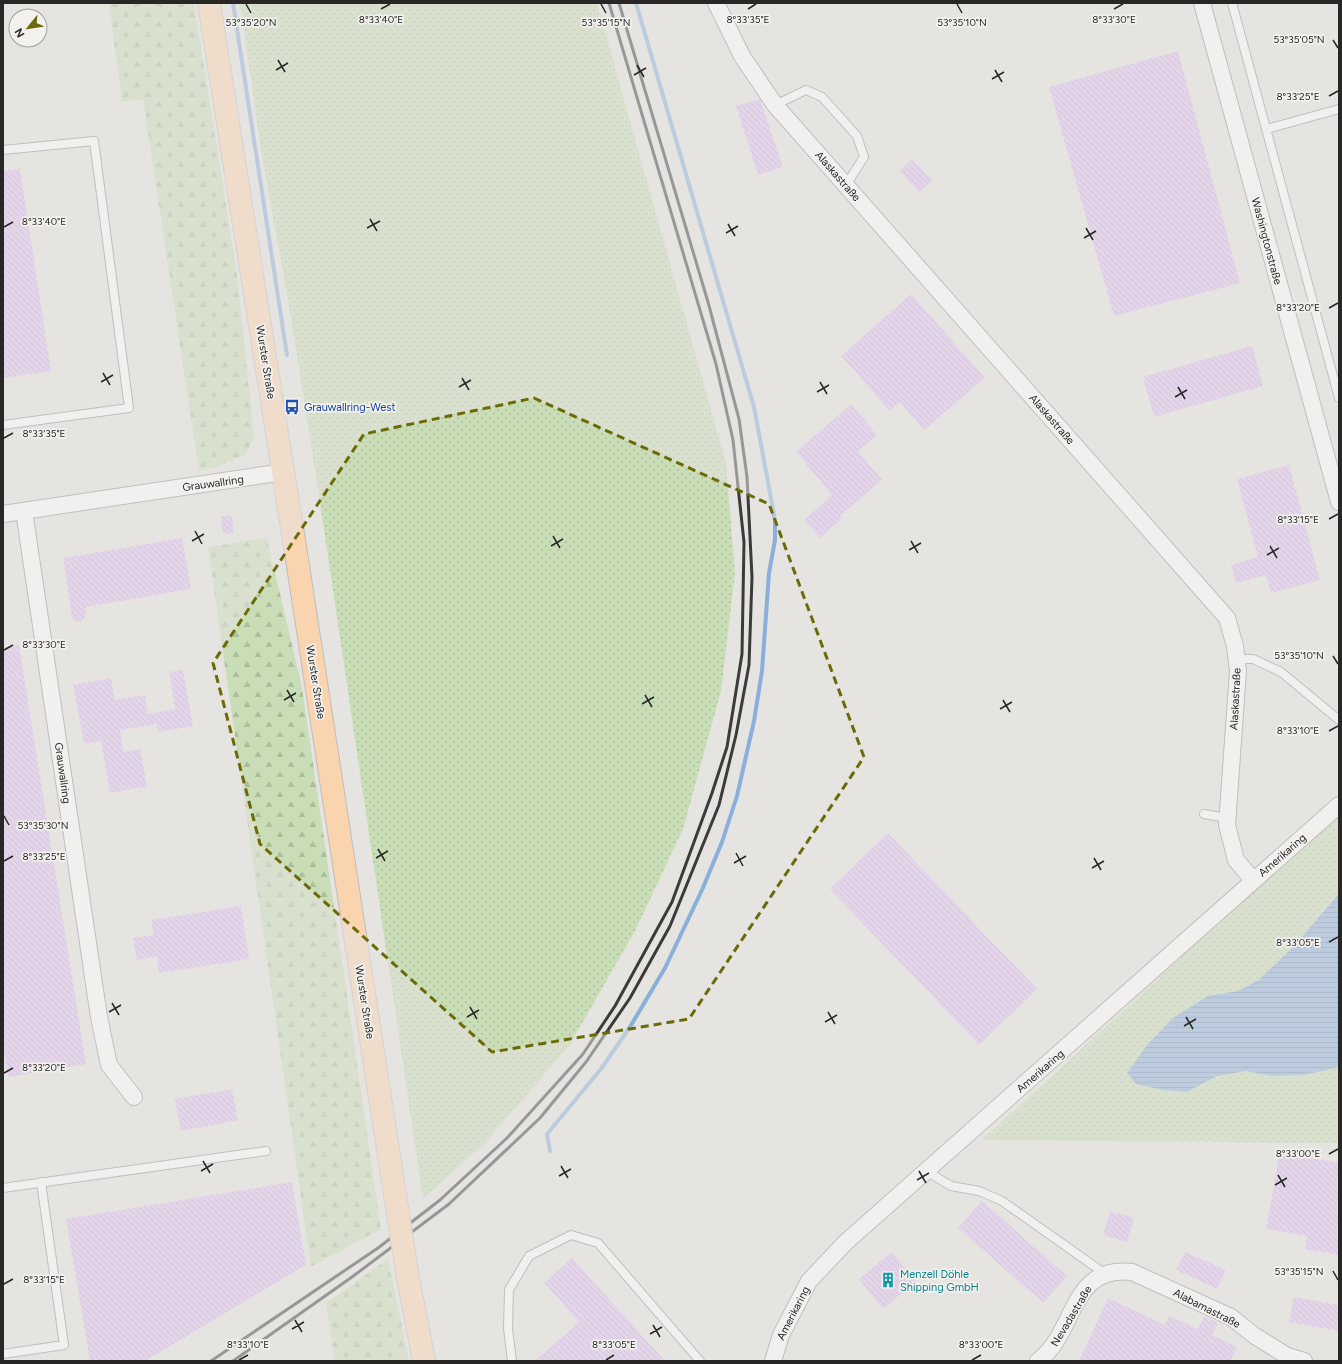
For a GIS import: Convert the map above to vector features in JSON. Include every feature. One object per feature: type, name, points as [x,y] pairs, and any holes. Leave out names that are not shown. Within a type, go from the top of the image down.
[{"type":"main road","name":"Wurster Straße","points":[[209,3],[408,1278],[424,1361]]},
{"type":"street","name":"Alaskastraße","points":[[716,3],[742,56],[775,105],[1227,618],[1235,646],[1238,671],[1227,825],[1236,860],[1253,880]]},
{"type":"street","name":"Washingtonstraße","points":[[1202,3],[1339,502]]},
{"type":"street","name":"Grauwallring","points":[[3,514],[283,472]]},
{"type":"street","name":"Grauwallring","points":[[24,511],[99,1017],[109,1065],[134,1097]]},
{"type":"street","name":"Amerikaring","points":[[773,1361],[781,1335],[809,1281],[846,1242],[1339,805]]},
{"type":"street","name":"Alabamastraße","points":[[1104,1273],[1119,1270],[1132,1272],[1231,1317],[1255,1336],[1287,1356],[1304,1361]]},
{"type":"street","name":"Nevadastraße","points":[[1038,1361],[1050,1351],[1058,1339],[1071,1312],[1083,1292],[1092,1281],[1104,1273]]},
{"type":"lane","points":[[1232,3],[1339,398]]},
{"type":"lane","points":[[775,105],[806,90],[822,97],[857,136],[864,157],[846,185]]},
{"type":"lane","points":[[1266,129],[1339,109]]},
{"type":"lane","points":[[3,150],[94,141],[129,408],[3,425]]},
{"type":"lane","points":[[1237,659],[1253,659],[1281,672],[1339,720]]},
{"type":"lane","points":[[1204,814],[1227,818]]},
{"type":"lane","points":[[3,1188],[266,1151]]},
{"type":"lane","points":[[926,1171],[951,1186],[979,1191],[1002,1202],[1104,1273]]},
{"type":"lane","points":[[3,1354],[64,1345],[41,1182]]},
{"type":"lane","points":[[512,1361],[508,1328],[509,1290],[529,1256],[571,1235],[598,1243],[700,1361]]},
{"type":"highlighted area","points":[[534,398],[769,504],[864,757],[689,1019],[492,1052],[260,844],[213,663],[364,434]]},
{"type":"green space","points":[[109,3],[194,3],[237,274],[254,436],[245,455],[216,467],[199,471],[143,99],[122,102]]},
{"type":"green space","points":[[240,3],[597,3],[726,463],[735,573],[721,691],[683,829],[636,929],[569,1046],[485,1143],[423,1199],[317,482],[289,306],[261,150]]},
{"type":"green space","points":[[267,538],[302,688],[381,1229],[311,1267],[208,547]]},
{"type":"green space","points":[[1339,813],[1339,893],[1293,948],[1267,973],[1254,983],[1239,991],[1228,994],[1208,996],[1136,1084],[1163,1090],[1187,1092],[1217,1076],[1246,1071],[1271,1076],[1304,1075],[1339,1067],[1339,1143],[982,1140]]},
{"type":"green space","points":[[388,1259],[409,1361],[335,1361],[326,1303]]},
{"type":"water","points":[[1339,893],[1339,1067],[1304,1075],[1271,1076],[1246,1071],[1217,1076],[1187,1092],[1163,1090],[1136,1084],[1127,1073],[1147,1045],[1173,1018],[1208,996],[1238,991],[1259,980],[1295,945]]},
{"type":"building","points":[[1178,51],[1240,283],[1114,316],[1049,87]]},
{"type":"building","points":[[760,99],[783,167],[758,175],[736,106]]},
{"type":"building","points":[[912,159],[932,181],[919,193],[900,171]]},
{"type":"building","points":[[20,169],[51,371],[3,378],[3,171]]},
{"type":"building","points":[[911,294],[985,378],[924,430],[900,402],[890,411],[841,356]]},
{"type":"building","points":[[1252,346],[1263,386],[1154,417],[1143,377]]},
{"type":"building","points":[[851,404],[877,435],[858,451],[882,480],[840,516],[842,518],[820,538],[804,520],[832,495],[796,452]]},
{"type":"building","points":[[1289,465],[1320,580],[1271,593],[1266,575],[1236,583],[1231,565],[1258,557],[1237,479]]},
{"type":"building","points":[[232,515],[234,533],[223,534],[221,516]]},
{"type":"building","points":[[182,538],[191,589],[86,607],[84,620],[78,622],[74,621],[72,617],[63,558]]},
{"type":"building","points":[[19,645],[86,1064],[8,1077],[3,1043],[3,648]]},
{"type":"building","points":[[183,670],[193,726],[158,732],[156,724],[120,730],[124,752],[140,749],[147,786],[110,793],[101,741],[84,744],[73,685],[111,678],[115,700],[145,695],[148,714],[175,709],[169,672]]},
{"type":"building","points":[[888,833],[1037,989],[979,1045],[830,889]]},
{"type":"building","points":[[241,906],[249,959],[159,973],[157,956],[137,960],[133,938],[154,935],[151,920]]},
{"type":"building","points":[[232,1089],[238,1120],[181,1131],[175,1099]]},
{"type":"building","points":[[1280,1152],[1339,1163],[1339,1255],[1305,1249],[1307,1236],[1266,1229]]},
{"type":"building","points":[[292,1182],[306,1265],[145,1361],[90,1361],[66,1219]]},
{"type":"building","points":[[982,1201],[1067,1276],[1043,1303],[958,1228]]},
{"type":"building","points":[[1110,1211],[1134,1218],[1127,1242],[1103,1235]]},
{"type":"building","name":"Menzell Döhle Shipping GmbH","points":[[892,1252],[916,1282],[883,1309],[859,1279]]},
{"type":"building","points":[[1185,1252],[1226,1270],[1217,1289],[1176,1270]]},
{"type":"building","points":[[572,1258],[665,1361],[535,1361],[579,1322],[544,1283]]},
{"type":"building","points":[[1294,1297],[1339,1305],[1339,1331],[1289,1322]]},
{"type":"building","points":[[1108,1298],[1165,1325],[1169,1316],[1198,1329],[1204,1316],[1218,1323],[1212,1335],[1237,1347],[1231,1361],[1079,1361]]},
{"type":"waterway","points":[[233,3],[287,355]]},
{"type":"waterway","points":[[550,1151],[547,1134],[601,1069],[630,1027],[665,968],[702,890],[722,842],[737,796],[754,721],[762,671],[769,573],[775,540],[775,520],[754,407],[636,3]]},
{"type":"railway","points":[[211,1361],[378,1248],[440,1200],[507,1138],[583,1054],[615,1006],[672,902],[712,793],[727,747],[742,654],[744,542],[733,440],[716,364],[609,3]]},
{"type":"railway","points":[[233,1361],[352,1277],[449,1204],[540,1118],[586,1062],[630,998],[670,926],[719,805],[736,735],[749,665],[752,577],[747,477],[739,419],[708,302],[619,3]]},
{"type":"place","name":"Grauwallring-West","points":[[292,407]]},
{"type":"place","name":"Menzell Döhle Shipping GmbH","points":[[888,1280]]}]
